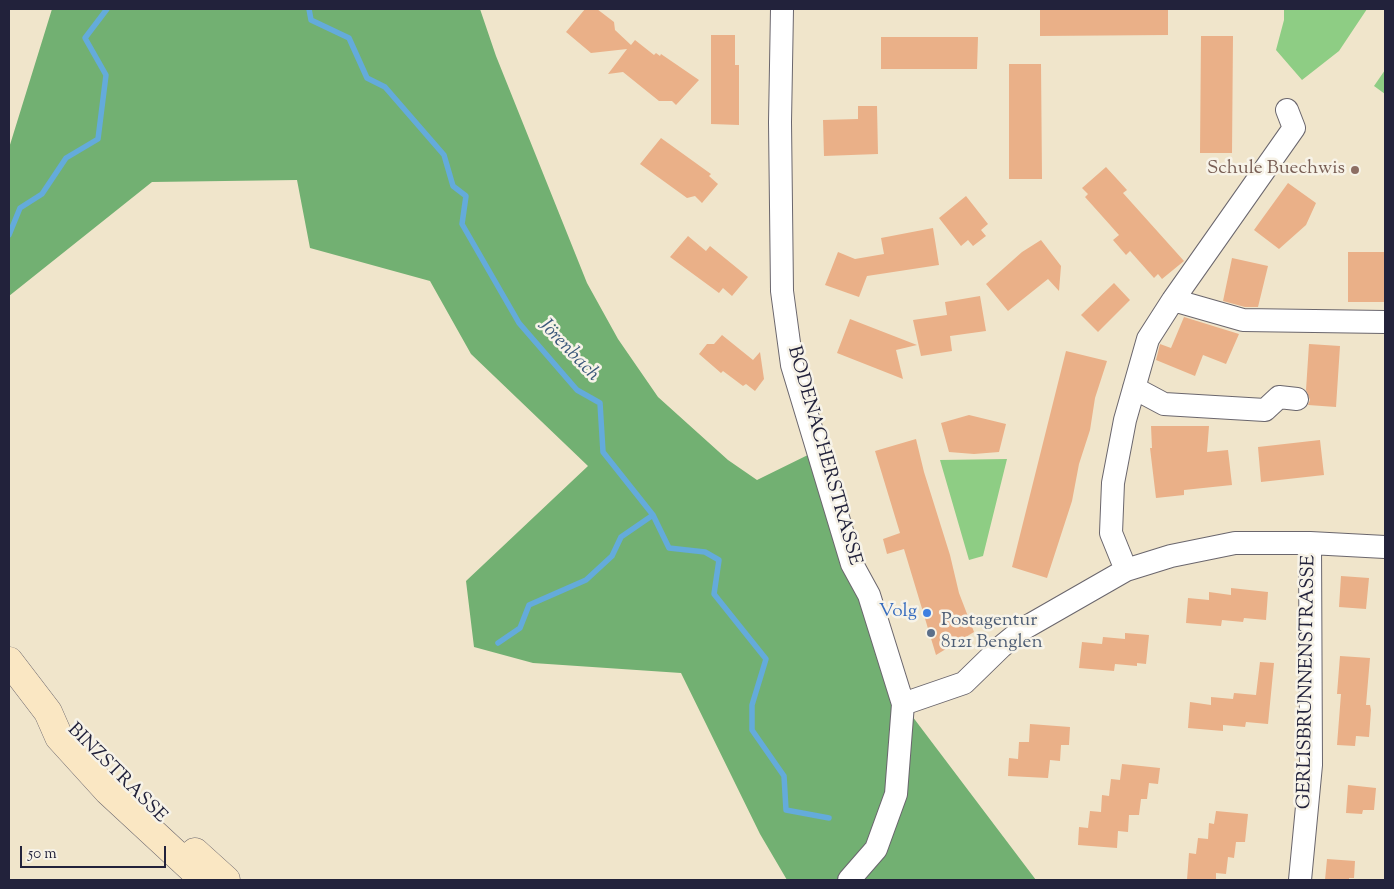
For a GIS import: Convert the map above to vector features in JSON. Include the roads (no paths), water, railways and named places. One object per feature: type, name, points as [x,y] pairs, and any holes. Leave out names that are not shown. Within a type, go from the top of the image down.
[{"type":"main road","name":"BINZSTRASSE","points":[[9,661],[48,712],[59,737],[102,784],[204,880]]},
{"type":"main road","name":"BINZSTRASSE","points":[[48,712],[69,725],[122,781],[226,880]]},
{"type":"street","name":"BODENACHERSTRASSE","points":[[782,9],[780,131],[782,290],[792,365],[852,564],[869,595],[904,704],[896,794],[876,849],[849,880]]},
{"type":"street","points":[[1126,570],[1111,533],[1114,483],[1125,420],[1148,339],[1173,300],[1294,128],[1287,110]]},
{"type":"street","points":[[1173,300],[1243,320],[1385,322]]},
{"type":"street","points":[[1134,388],[1164,404],[1265,410],[1279,397],[1297,399]]},
{"type":"street","name":"GERLISBRUNNENSTRASSE","points":[[904,704],[964,683],[1001,647],[1023,629],[1126,570],[1171,556],[1235,543],[1310,543],[1385,547]]},
{"type":"street","name":"GERLISBRUNNENSTRASSE","points":[[1300,880],[1311,765],[1310,543]]},
{"type":"waterway","points":[[9,235],[20,208],[42,194],[66,158],[98,139],[106,75],[85,38],[107,9]]},
{"type":"waterway","name":"Jörenbach","points":[[309,9],[311,20],[349,38],[367,78],[385,87],[444,155],[453,186],[466,196],[462,224],[519,323],[577,390],[600,403],[603,452],[653,515],[669,548],[705,552],[719,560],[714,594],[766,659],[752,705],[752,730],[784,776],[786,810],[829,818]]},
{"type":"waterway","points":[[498,643],[520,628],[529,605],[586,580],[612,556],[621,537],[653,515]]},
{"type":"place","name":"Schule Buechwis","points":[[1355,170]]},
{"type":"place","name":"Volg","points":[[927,613]]},
{"type":"place","name":"Postagentur 8121 Benglen","points":[[931,633]]}]
